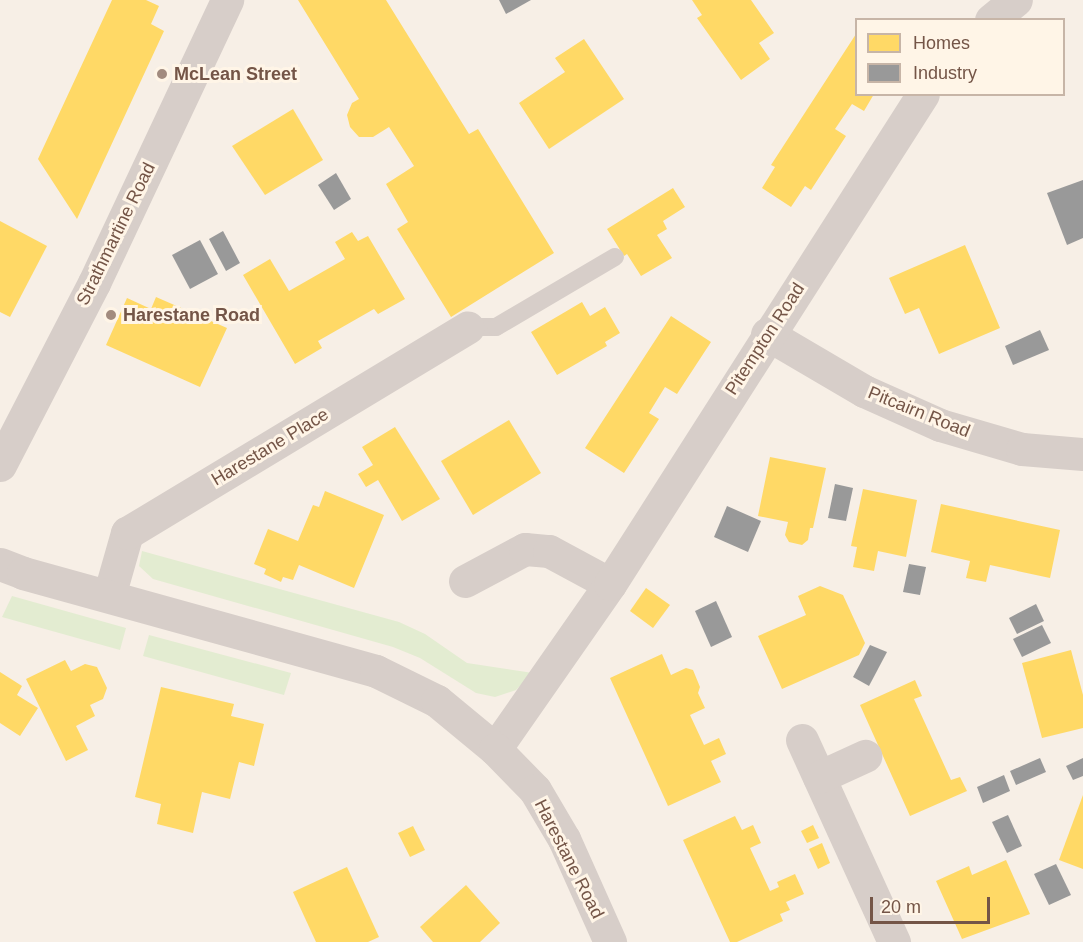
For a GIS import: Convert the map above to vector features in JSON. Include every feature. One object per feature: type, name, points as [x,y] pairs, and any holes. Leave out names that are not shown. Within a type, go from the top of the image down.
[{"type":"street","points":[[994,18],[1016,0]]},
{"type":"street","name":"Strathmartine Road","points":[[0,465],[94,282],[218,3]]},
{"type":"street","name":"Pitempton Road","points":[[495,749],[610,584],[767,334],[921,96]]},
{"type":"street","name":"Harestane Place","points":[[109,596],[127,533],[468,327]]},
{"type":"street","name":"Pitcairn Road","points":[[767,334],[864,391],[940,424],[1022,449],[1083,454]]},
{"type":"street","points":[[465,581],[525,549],[549,551],[610,584]]},
{"type":"street","name":"Harestane Road","points":[[0,564],[23,573],[376,671],[437,701],[495,749],[535,790],[564,839],[610,942]]},
{"type":"street","points":[[802,740],[894,942]]},
{"type":"street","points":[[819,777],[865,756]]},
{"type":"lane","points":[[468,327],[496,327],[615,256]]},
{"type":"green space","points":[[142,551],[399,622],[425,634],[467,663],[533,673],[516,690],[495,697],[476,693],[420,658],[393,647],[153,579],[139,566]]},
{"type":"green space","points":[[12,596],[126,628],[120,650],[2,617]]},
{"type":"green space","points":[[149,635],[291,673],[284,695],[143,656]]},
{"type":"building: Homes","points":[[112,0],[146,0],[159,6],[151,24],[164,31],[77,219],[38,159]]},
{"type":"building: Homes","points":[[298,0],[386,0],[469,134],[478,129],[554,253],[451,317],[397,229],[408,222],[386,184],[414,166],[389,127],[373,137],[359,137],[350,127],[347,115],[352,103],[359,99]]},
{"type":"building: Homes","points":[[692,0],[751,0],[774,33],[759,43],[770,59],[741,80],[697,18],[702,15]]},
{"type":"building: Homes","points":[[855,36],[855,96],[873,96],[864,111],[852,104],[835,129],[846,136],[811,190],[805,186],[791,207],[762,188],[775,167],[771,165]]},
{"type":"building: Homes","points":[[584,39],[624,99],[549,149],[519,103],[565,72],[555,58]]},
{"type":"building: Homes","points":[[293,109],[323,160],[265,195],[232,146]]},
{"type":"building: Homes","points":[[673,188],[685,207],[663,221],[667,229],[657,235],[672,258],[641,276],[627,254],[624,256],[607,229]]},
{"type":"building: Homes","points":[[0,221],[47,246],[10,317],[0,312]]},
{"type":"building: Homes","points":[[352,232],[358,241],[368,236],[405,299],[378,314],[374,309],[318,341],[322,348],[295,364],[243,275],[270,259],[289,291],[345,259],[335,242]]},
{"type":"building: Homes","points":[[965,245],[1000,328],[939,354],[919,308],[905,314],[889,278]]},
{"type":"building: Homes","points":[[156,297],[227,328],[200,387],[106,345],[127,298],[151,309]]},
{"type":"building: Homes","points":[[582,302],[590,316],[605,307],[620,333],[605,342],[607,346],[557,375],[531,332]]},
{"type":"building: Homes","points":[[671,316],[711,342],[677,394],[665,387],[649,413],[659,419],[624,473],[585,448]]},
{"type":"building: Homes","points":[[509,420],[541,473],[473,515],[441,461]]},
{"type":"building: Homes","points":[[395,427],[440,499],[402,521],[378,480],[366,487],[358,474],[373,465],[362,447]]},
{"type":"building: Homes","points":[[770,457],[826,468],[813,528],[810,528],[808,540],[802,545],[789,542],[785,535],[788,522],[758,516]]},
{"type":"building: Homes","points":[[863,489],[917,500],[906,557],[878,551],[874,571],[853,567],[857,547],[851,546]]},
{"type":"building: Homes","points":[[325,491],[384,515],[354,588],[299,565],[293,580],[283,577],[281,582],[264,574],[266,569],[254,564],[268,529],[298,541],[313,505],[319,507]]},
{"type":"building: Homes","points":[[941,504],[1060,530],[1050,578],[990,565],[986,582],[966,578],[970,561],[931,552]]},
{"type":"building: Homes","points":[[820,586],[843,595],[865,643],[859,655],[782,689],[758,636],[806,615],[798,596]]},
{"type":"building: Homes","points":[[646,588],[670,605],[653,628],[630,611]]},
{"type":"building: Homes","points":[[1071,650],[1083,695],[1083,728],[1042,738],[1022,663]]},
{"type":"building: Homes","points":[[662,654],[671,675],[686,668],[693,670],[700,687],[698,693],[705,708],[690,715],[704,745],[719,738],[726,754],[711,761],[721,782],[668,806],[610,678]]},
{"type":"building: Homes","points":[[65,660],[71,671],[85,664],[97,667],[107,688],[103,699],[90,705],[95,716],[76,726],[88,750],[66,761],[26,679]]},
{"type":"building: Homes","points":[[0,672],[22,686],[17,695],[38,708],[20,736],[0,723]]},
{"type":"building: Homes","points":[[915,680],[922,696],[914,699],[951,780],[960,777],[967,791],[910,816],[860,705]]},
{"type":"building: Homes","points":[[161,687],[234,704],[231,716],[264,724],[254,766],[239,762],[230,799],[202,792],[193,833],[157,824],[161,804],[135,797]]},
{"type":"building: Homes","points":[[1083,795],[1083,869],[1059,860]]},
{"type":"building: Homes","points":[[735,816],[742,830],[753,825],[761,843],[750,848],[770,891],[779,887],[777,882],[795,874],[804,894],[786,902],[790,910],[780,914],[783,921],[737,942],[730,942],[683,840]]},
{"type":"building: Homes","points":[[813,825],[819,838],[807,843],[801,831]]},
{"type":"building: Homes","points":[[413,826],[425,850],[410,857],[398,833]]},
{"type":"building: Homes","points":[[822,843],[830,863],[818,869],[809,849]]},
{"type":"building: Homes","points":[[1006,860],[1030,914],[962,939],[936,881],[969,866],[972,875]]},
{"type":"building: Homes","points":[[347,867],[379,937],[368,942],[316,942],[293,892]]},
{"type":"building: Homes","points":[[466,885],[500,923],[480,942],[433,942],[420,927]]},
{"type":"building: Industry","points":[[499,0],[531,0],[506,14]]},
{"type":"building: Industry","points":[[336,173],[351,199],[334,210],[318,185]]},
{"type":"building: Industry","points":[[1083,180],[1083,238],[1067,245],[1047,193]]},
{"type":"building: Industry","points":[[223,231],[240,263],[226,271],[209,239]]},
{"type":"building: Industry","points":[[200,240],[218,274],[190,289],[172,255]]},
{"type":"building: Industry","points":[[1040,330],[1049,350],[1013,365],[1005,346]]},
{"type":"building: Industry","points":[[835,484],[853,488],[846,521],[828,518]]},
{"type":"building: Industry","points":[[727,506],[761,521],[748,552],[714,537]]},
{"type":"building: Industry","points":[[909,564],[926,567],[920,595],[903,592]]},
{"type":"building: Industry","points":[[716,601],[732,637],[711,647],[695,611]]},
{"type":"building: Industry","points":[[1036,604],[1044,621],[1017,634],[1009,618]]},
{"type":"building: Industry","points":[[1042,625],[1051,643],[1022,657],[1013,639]]},
{"type":"building: Industry","points":[[870,645],[887,652],[869,686],[853,677]]},
{"type":"building: Industry","points":[[1040,758],[1046,772],[1016,785],[1010,771]]},
{"type":"building: Industry","points":[[1083,758],[1083,776],[1073,780],[1066,766]]},
{"type":"building: Industry","points":[[1004,775],[1010,791],[983,803],[977,787]]},
{"type":"building: Industry","points":[[1008,815],[1022,846],[1007,853],[992,822]]},
{"type":"building: Industry","points":[[1056,864],[1071,895],[1049,905],[1034,874]]},
{"type":"place","name":"McLean Street","points":[[162,74]]},
{"type":"place","name":"Harestane Road","points":[[111,315]]}]
